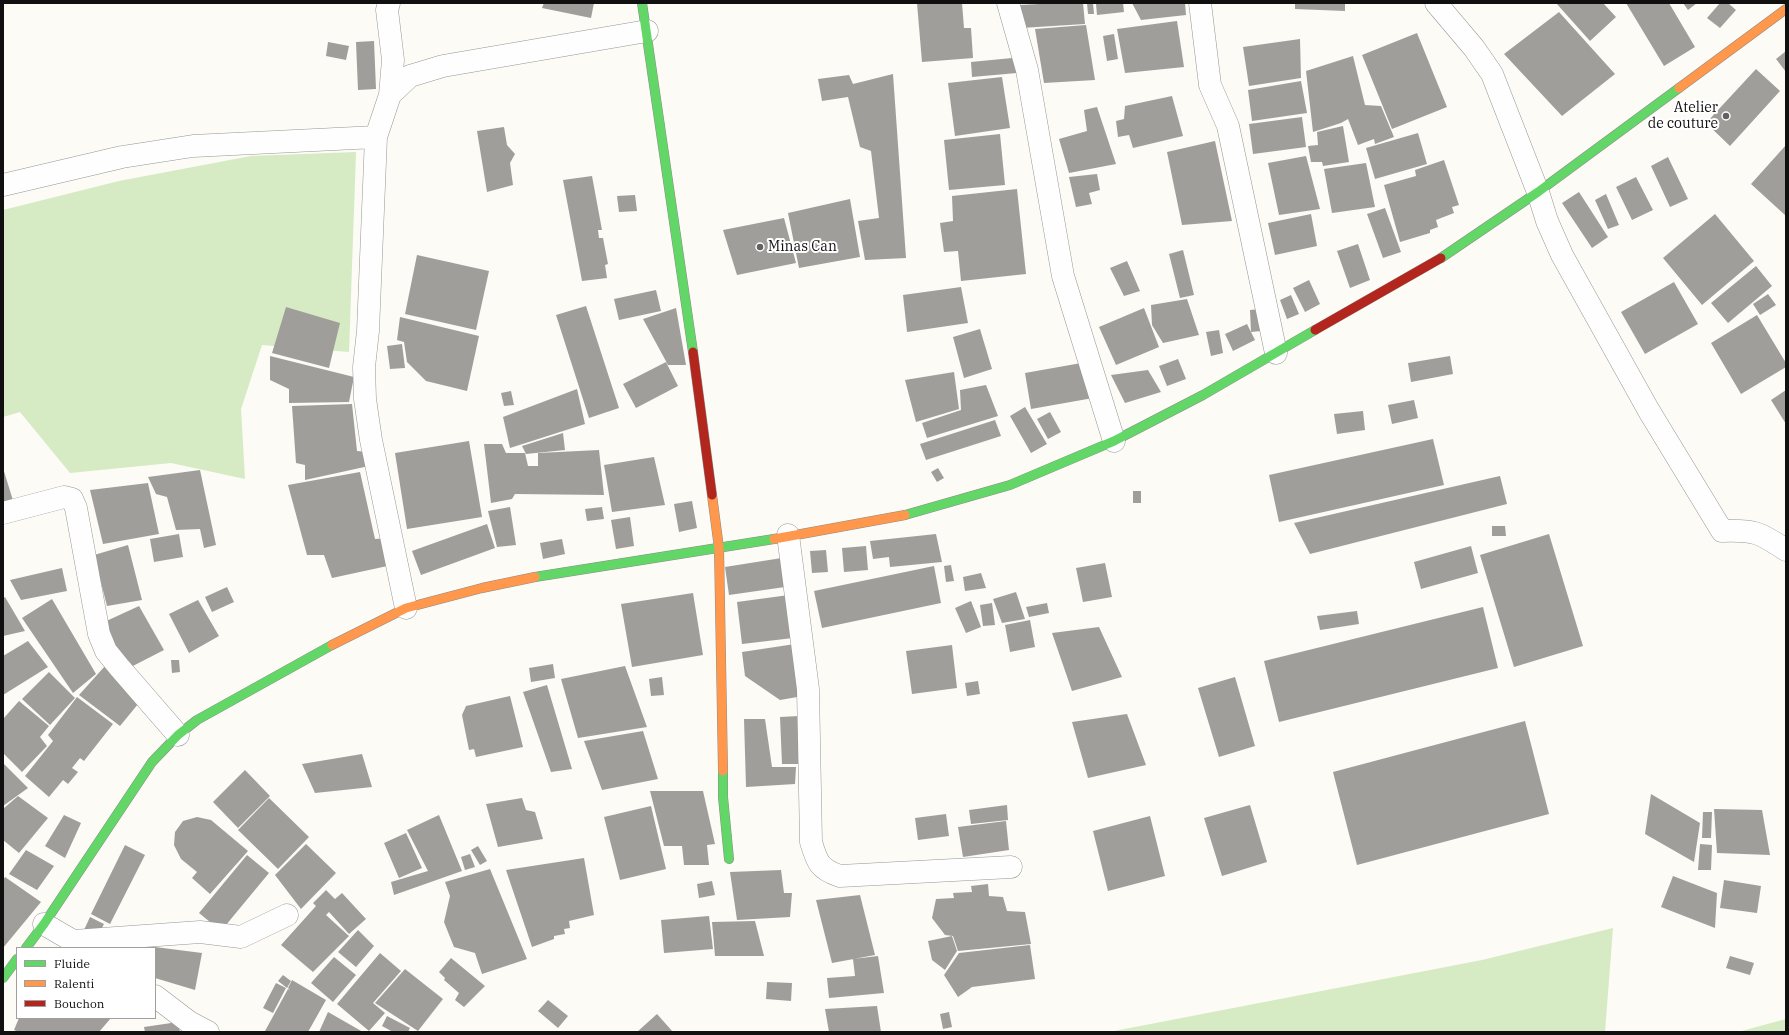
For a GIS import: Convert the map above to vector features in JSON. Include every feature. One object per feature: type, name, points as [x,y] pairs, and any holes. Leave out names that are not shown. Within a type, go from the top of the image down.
[{"type":"main road","points":[[642,3],[681,261],[719,548],[722,649],[723,797],[729,859]]},
{"type":"main road","points":[[27,947],[44,924],[152,762],[178,735],[197,720],[299,662],[406,608],[482,588],[543,575],[719,548],[894,518],[1010,485],[1114,441],[1203,396],[1456,249],[1538,192],[1786,9]]},
{"type":"main road","points":[[3,978],[16,960]]},
{"type":"street","points":[[389,3],[387,10],[394,60],[390,94],[376,137],[368,331],[364,368],[365,399],[371,440],[406,608]]},
{"type":"street","points":[[1008,3],[1027,70],[1063,276],[1114,441]]},
{"type":"street","points":[[1200,3],[1210,85],[1228,126],[1276,353]]},
{"type":"street","points":[[1436,3],[1474,48],[1492,74],[1538,192],[1547,221],[1562,255],[1649,411],[1722,531],[1743,531],[1762,534],[1786,550]]},
{"type":"street","points":[[390,94],[410,76],[443,66],[647,31]]},
{"type":"street","points":[[3,185],[122,157],[193,146],[376,137]]},
{"type":"street","points":[[3,513],[64,497],[72,499],[76,508],[99,634],[106,651],[178,735]]},
{"type":"street","points":[[788,535],[808,689],[812,842],[817,861],[827,872],[840,876],[1011,867]]},
{"type":"street","points":[[44,924],[80,944],[200,932],[241,937],[287,915]]},
{"type":"street","points":[[156,997],[190,1027],[208,1032]]},
{"type":"green space","points":[[356,152],[349,352],[262,345],[241,409],[245,479],[171,463],[70,473],[20,412],[3,417],[3,210],[119,181],[251,156]]},
{"type":"green space","points":[[1613,928],[1605,1032],[1109,1032],[1482,960]]},
{"type":"green space","points":[[1786,1019],[1786,1032],[1738,1032]]},
{"type":"building","points":[[544,3],[594,3],[591,18],[542,8]]},
{"type":"building","points":[[917,3],[962,3],[964,28],[971,28],[973,58],[922,62]]},
{"type":"building","points":[[1083,3],[1085,24],[1021,28],[1020,5]]},
{"type":"building","points":[[1087,3],[1093,3],[1094,14],[1088,14]]},
{"type":"building","points":[[1123,3],[1124,12],[1097,15],[1096,4]]},
{"type":"building","points":[[1132,3],[1185,3],[1186,15],[1141,20]]},
{"type":"building","points":[[1295,3],[1345,3],[1345,11],[1295,9]]},
{"type":"building","points":[[1556,3],[1603,3],[1616,17],[1590,41]]},
{"type":"building","points":[[1626,3],[1669,3],[1695,47],[1664,66]]},
{"type":"building","points":[[1683,3],[1697,3],[1688,10]]},
{"type":"building","points":[[1720,3],[1728,3],[1736,10],[1720,28],[1707,18]]},
{"type":"building","points":[[1559,12],[1615,74],[1562,116],[1504,54]]},
{"type":"building","points":[[1177,21],[1184,67],[1125,73],[1117,29]]},
{"type":"building","points":[[1086,25],[1095,80],[1044,83],[1035,29]]},
{"type":"building","points":[[1417,33],[1447,107],[1392,129],[1362,55]]},
{"type":"building","points":[[1114,34],[1118,59],[1107,61],[1103,36]]},
{"type":"building","points":[[1300,39],[1301,78],[1249,86],[1243,47]]},
{"type":"building","points":[[374,41],[376,89],[358,90],[356,42]]},
{"type":"building","points":[[328,42],[349,46],[346,60],[326,56]]},
{"type":"building","points":[[1786,51],[1786,72],[1776,59]]},
{"type":"building","points":[[1353,56],[1365,105],[1381,106],[1394,137],[1375,144],[1374,139],[1358,145],[1348,119],[1341,123],[1313,132],[1306,71]]},
{"type":"building","points":[[1012,58],[1017,73],[972,77],[971,62]]},
{"type":"building","points":[[1756,69],[1780,91],[1730,146],[1706,123]]},
{"type":"building","points":[[893,74],[906,258],[865,260],[858,221],[879,218],[871,151],[860,147],[848,97],[822,101],[818,79],[849,75],[853,84]]},
{"type":"building","points":[[1002,77],[1010,128],[955,136],[948,83]]},
{"type":"building","points":[[1301,81],[1307,113],[1252,121],[1248,90]]},
{"type":"building","points":[[1172,96],[1183,136],[1133,148],[1129,135],[1118,137],[1116,121],[1124,119],[1125,106]]},
{"type":"building","points":[[1097,107],[1116,164],[1069,173],[1059,139],[1087,131],[1084,110]]},
{"type":"building","points":[[1302,117],[1306,147],[1253,154],[1249,124]]},
{"type":"building","points":[[1343,126],[1349,162],[1323,166],[1322,162],[1311,162],[1308,146],[1318,145],[1317,132]]},
{"type":"building","points":[[504,127],[507,145],[515,154],[510,163],[513,185],[487,192],[477,131]]},
{"type":"building","points":[[1418,133],[1427,164],[1375,179],[1366,148]]},
{"type":"building","points":[[1000,134],[1005,185],[949,190],[944,140]]},
{"type":"building","points":[[1215,141],[1232,221],[1182,225],[1167,152]]},
{"type":"building","points":[[1786,145],[1786,216],[1751,184]]},
{"type":"building","points":[[1306,156],[1320,209],[1279,215],[1268,163]]},
{"type":"building","points":[[1668,157],[1688,199],[1670,207],[1651,166]]},
{"type":"building","points":[[1444,160],[1459,205],[1452,207],[1454,213],[1436,220],[1438,227],[1430,230],[1430,233],[1400,242],[1384,185],[1416,176],[1415,170]]},
{"type":"building","points":[[1366,163],[1375,207],[1332,213],[1324,169]]},
{"type":"building","points":[[1097,174],[1100,190],[1089,193],[1092,204],[1076,207],[1069,177]]},
{"type":"building","points":[[592,176],[602,230],[598,230],[599,238],[603,238],[608,264],[605,265],[607,278],[582,281],[563,180]]},
{"type":"building","points":[[1636,177],[1653,210],[1632,220],[1616,187]]},
{"type":"building","points":[[1017,189],[1026,274],[961,281],[958,251],[944,252],[940,223],[953,221],[952,196]]},
{"type":"building","points":[[1579,192],[1608,237],[1592,248],[1562,203]]},
{"type":"building","points":[[1606,194],[1619,225],[1608,229],[1595,200]]},
{"type":"building","points":[[635,195],[637,211],[619,212],[617,196]]},
{"type":"building","points":[[850,199],[860,257],[799,268],[788,213]]},
{"type":"building","points":[[1385,208],[1401,252],[1383,258],[1367,214]]},
{"type":"building","points":[[1311,214],[1317,246],[1275,255],[1268,223]]},
{"type":"building","points":[[1715,214],[1754,261],[1702,305],[1663,258]]},
{"type":"building","name":"Minas Can","points":[[784,218],[796,263],[737,275],[723,230]]},
{"type":"building","points":[[1358,244],[1370,280],[1350,288],[1337,251]]},
{"type":"building","points":[[1183,250],[1194,295],[1180,298],[1169,254]]},
{"type":"building","points":[[417,255],[489,271],[476,330],[405,314]]},
{"type":"building","points":[[1127,261],[1140,291],[1124,296],[1110,268]]},
{"type":"building","points":[[1756,266],[1772,286],[1728,323],[1711,303]]},
{"type":"building","points":[[1309,280],[1320,304],[1305,312],[1293,288]]},
{"type":"building","points":[[1674,282],[1698,324],[1645,354],[1621,312]]},
{"type":"building","points":[[961,287],[968,323],[907,332],[903,295]]},
{"type":"building","points":[[656,290],[661,311],[619,320],[614,299]]},
{"type":"building","points":[[1768,294],[1776,305],[1760,315],[1753,304]]},
{"type":"building","points":[[1291,295],[1299,314],[1287,319],[1280,300]]},
{"type":"building","points":[[1187,299],[1199,335],[1163,343],[1152,325],[1151,305]]},
{"type":"building","points":[[586,306],[619,408],[589,418],[556,315]]},
{"type":"building","points":[[286,307],[340,323],[329,368],[272,353]]},
{"type":"building","points":[[676,308],[686,365],[668,365],[643,319]]},
{"type":"building","points":[[1144,308],[1159,347],[1116,365],[1099,327]]},
{"type":"building","points":[[1260,309],[1261,331],[1251,332],[1250,310]]},
{"type":"building","points":[[1757,315],[1786,363],[1786,367],[1741,394],[1711,343]]},
{"type":"building","points":[[400,317],[479,336],[467,391],[426,381],[407,362],[404,342],[397,340]]},
{"type":"building","points":[[1247,324],[1255,340],[1233,351],[1225,334]]},
{"type":"building","points":[[980,329],[992,369],[964,378],[953,337]]},
{"type":"building","points":[[1219,330],[1223,353],[1211,356],[1206,332]]},
{"type":"building","points":[[402,344],[405,368],[390,369],[387,346]]},
{"type":"building","points":[[270,356],[354,377],[349,402],[289,403],[289,389],[270,380]]},
{"type":"building","points":[[1450,356],[1453,374],[1411,382],[1408,363]]},
{"type":"building","points":[[1178,359],[1186,379],[1167,386],[1159,366]]},
{"type":"building","points":[[666,362],[678,386],[636,408],[623,384]]},
{"type":"building","points":[[1087,362],[1093,398],[1031,409],[1025,373]]},
{"type":"building","points":[[1148,370],[1161,392],[1125,403],[1111,375]]},
{"type":"building","points":[[954,372],[959,409],[916,422],[905,380]]},
{"type":"building","points":[[986,385],[998,416],[927,438],[922,423],[961,410],[960,390]]},
{"type":"building","points":[[577,389],[585,424],[510,448],[503,417]]},
{"type":"building","points":[[1786,390],[1786,424],[1771,400]]},
{"type":"building","points":[[511,391],[514,405],[504,406],[501,393]]},
{"type":"building","points":[[1414,400],[1418,418],[1392,424],[1388,405]]},
{"type":"building","points":[[352,404],[357,451],[367,452],[369,466],[305,480],[305,465],[296,463],[292,406]]},
{"type":"building","points":[[1025,407],[1047,444],[1031,453],[1010,416]]},
{"type":"building","points":[[1363,411],[1365,430],[1337,434],[1334,414]]},
{"type":"building","points":[[1050,412],[1061,432],[1048,439],[1037,419]]},
{"type":"building","points":[[995,420],[1001,436],[926,460],[920,444]]},
{"type":"building","points":[[563,433],[565,450],[526,454],[522,446]]},
{"type":"building","points":[[1433,439],[1444,485],[1279,522],[1269,475]]},
{"type":"building","points":[[469,441],[482,517],[407,529],[395,453]]},
{"type":"building","points":[[484,444],[502,444],[506,453],[525,453],[528,466],[538,466],[538,453],[599,450],[604,495],[515,494],[512,499],[491,503]]},
{"type":"building","points":[[654,457],[665,505],[612,512],[604,465]]},
{"type":"building","points":[[3,468],[15,507],[3,508]]},
{"type":"building","points":[[938,468],[944,478],[937,482],[931,472]]},
{"type":"building","points":[[200,470],[216,545],[204,548],[200,529],[176,530],[167,497],[156,494],[148,477]]},
{"type":"building","points":[[360,472],[375,539],[388,538],[392,565],[332,578],[324,555],[307,555],[288,485]]},
{"type":"building","points":[[1500,476],[1507,504],[1310,554],[1294,523]]},
{"type":"building","points":[[148,483],[159,534],[103,544],[90,490]]},
{"type":"building","points":[[1133,491],[1141,491],[1141,503],[1133,503]]},
{"type":"building","points":[[692,501],[697,528],[679,532],[674,504]]},
{"type":"building","points":[[510,507],[516,545],[497,547],[488,511]]},
{"type":"building","points":[[602,507],[604,519],[587,521],[585,509]]},
{"type":"building","points":[[630,517],[634,546],[616,549],[611,520]]},
{"type":"building","points":[[487,524],[495,548],[421,575],[412,551]]},
{"type":"building","points":[[1492,526],[1505,526],[1506,536],[1492,536]]},
{"type":"building","points":[[179,534],[183,557],[154,562],[150,539]]},
{"type":"building","points":[[936,534],[942,562],[890,567],[889,557],[873,559],[870,541]]},
{"type":"building","points":[[1549,534],[1583,646],[1514,667],[1480,555]]},
{"type":"building","points":[[562,539],[565,554],[543,559],[540,543]]},
{"type":"building","points":[[128,545],[142,600],[107,606],[94,555]]},
{"type":"building","points":[[866,546],[868,570],[844,572],[842,548]]},
{"type":"building","points":[[1471,546],[1478,573],[1421,589],[1414,562]]},
{"type":"building","points":[[826,550],[828,572],[812,573],[810,551]]},
{"type":"building","points":[[788,557],[792,586],[729,595],[725,567]]},
{"type":"building","points":[[1105,563],[1112,597],[1083,602],[1076,568]]},
{"type":"building","points":[[951,565],[954,581],[946,582],[944,566]]},
{"type":"building","points":[[934,566],[941,603],[822,628],[814,591]]},
{"type":"building","points":[[62,568],[67,591],[21,600],[10,580]]},
{"type":"building","points":[[981,573],[986,588],[965,591],[963,577]]},
{"type":"building","points":[[227,587],[234,602],[212,612],[205,597]]},
{"type":"building","points":[[1016,592],[1025,619],[1002,623],[993,599]]},
{"type":"building","points":[[693,593],[703,655],[632,667],[621,604]]},
{"type":"building","points":[[789,595],[793,638],[742,644],[737,602]]},
{"type":"building","points":[[5,597],[25,631],[3,636],[3,598]]},
{"type":"building","points":[[52,599],[96,674],[73,693],[22,618]]},
{"type":"building","points":[[198,600],[219,636],[189,653],[169,614]]},
{"type":"building","points":[[971,601],[981,627],[966,633],[955,608]]},
{"type":"building","points":[[992,603],[995,625],[983,626],[980,605]]},
{"type":"building","points":[[1047,603],[1049,613],[1029,617],[1026,607]]},
{"type":"building","points":[[139,606],[164,650],[127,669],[102,623]]},
{"type":"building","points":[[1483,607],[1498,668],[1279,722],[1264,661]]},
{"type":"building","points":[[1357,611],[1359,624],[1320,630],[1317,616]]},
{"type":"building","points":[[1030,620],[1035,647],[1010,652],[1005,625]]},
{"type":"building","points":[[1099,627],[1122,677],[1072,691],[1052,633]]},
{"type":"building","points":[[28,641],[48,667],[3,695],[3,656]]},
{"type":"building","points":[[795,644],[803,696],[780,700],[745,676],[742,652]]},
{"type":"building","points":[[952,645],[957,688],[912,694],[906,651]]},
{"type":"building","points":[[171,660],[179,660],[180,672],[172,673]]},
{"type":"building","points":[[553,664],[555,678],[531,682],[529,668]]},
{"type":"building","points":[[105,666],[143,698],[120,726],[79,695]]},
{"type":"building","points":[[625,666],[647,727],[578,738],[561,679]]},
{"type":"building","points":[[49,672],[75,698],[50,725],[22,699]]},
{"type":"building","points":[[662,677],[664,695],[651,696],[649,679]]},
{"type":"building","points":[[1235,677],[1255,746],[1219,757],[1198,688]]},
{"type":"building","points":[[978,681],[980,694],[967,696],[965,683]]},
{"type":"building","points":[[547,685],[572,769],[551,772],[523,692]]},
{"type":"building","points":[[510,696],[523,747],[476,757],[474,749],[469,750],[462,715],[466,706]]},
{"type":"building","points":[[77,697],[113,724],[84,761],[80,758],[72,768],[78,772],[68,784],[63,780],[49,797],[25,776],[53,741],[48,735]]},
{"type":"building","points":[[19,701],[49,726],[40,737],[47,746],[22,772],[3,753],[3,719]]},
{"type":"building","points":[[1127,714],[1146,765],[1088,778],[1072,722]]},
{"type":"building","points":[[799,716],[801,764],[782,764],[780,717]]},
{"type":"building","points":[[744,719],[765,719],[772,767],[796,767],[795,784],[746,787]]},
{"type":"building","points":[[1525,721],[1549,814],[1357,865],[1333,772]]},
{"type":"building","points":[[643,731],[658,779],[602,790],[584,741]]},
{"type":"building","points":[[362,754],[372,787],[315,793],[302,764]]},
{"type":"building","points":[[3,763],[28,788],[3,806]]},
{"type":"building","points":[[245,770],[270,796],[238,828],[213,802]]},
{"type":"building","points":[[650,791],[703,791],[715,844],[707,845],[709,865],[684,865],[682,846],[664,846]]},
{"type":"building","points":[[1651,794],[1700,823],[1694,862],[1645,834]]},
{"type":"building","points":[[18,796],[48,818],[19,853],[3,840],[3,809]]},
{"type":"building","points":[[269,798],[309,837],[278,869],[238,830]]},
{"type":"building","points":[[522,798],[526,810],[535,812],[543,839],[498,847],[486,804]]},
{"type":"building","points":[[1007,805],[1008,820],[971,824],[969,810]]},
{"type":"building","points":[[1250,805],[1267,862],[1222,876],[1204,818]]},
{"type":"building","points":[[651,806],[666,869],[620,880],[604,817]]},
{"type":"building","points":[[1714,809],[1762,810],[1770,855],[1717,853]]},
{"type":"building","points":[[1703,812],[1712,812],[1711,838],[1702,838]]},
{"type":"building","points":[[946,814],[949,836],[918,840],[915,818]]},
{"type":"building","points":[[64,815],[81,823],[65,858],[45,846]]},
{"type":"building","points":[[439,815],[462,871],[394,895],[391,882],[428,871],[407,830]]},
{"type":"building","points":[[1150,816],[1165,876],[1108,891],[1093,831]]},
{"type":"building","points":[[197,817],[211,820],[248,851],[210,894],[192,878],[197,872],[181,859],[174,845],[175,832],[183,821]]},
{"type":"building","points":[[1006,821],[1009,850],[963,857],[958,827]]},
{"type":"building","points":[[406,833],[422,868],[399,878],[384,843]]},
{"type":"building","points":[[306,844],[336,873],[301,909],[275,875]]},
{"type":"building","points":[[1700,844],[1712,845],[1711,870],[1698,870]]},
{"type":"building","points":[[125,845],[145,855],[110,924],[91,914]]},
{"type":"building","points":[[478,846],[487,861],[480,865],[471,850]]},
{"type":"building","points":[[26,850],[54,866],[37,890],[9,874]]},
{"type":"building","points":[[470,854],[475,867],[465,870],[461,857]]},
{"type":"building","points":[[247,855],[269,873],[221,931],[199,913]]},
{"type":"building","points":[[584,858],[594,915],[569,921],[570,928],[564,929],[565,934],[554,936],[554,939],[532,947],[506,870]]},
{"type":"building","points":[[490,869],[527,959],[482,974],[475,953],[454,947],[444,922],[450,896],[445,882]]},
{"type":"building","points":[[781,870],[784,893],[792,893],[790,917],[737,920],[730,872]]},
{"type":"building","points":[[1673,876],[1717,893],[1715,928],[1661,907]]},
{"type":"building","points":[[5,877],[41,902],[3,948],[3,880]]},
{"type":"building","points":[[1724,880],[1761,886],[1757,913],[1720,908]]},
{"type":"building","points":[[712,881],[715,895],[699,898],[697,884]]},
{"type":"building","points":[[988,884],[989,896],[1003,897],[1007,911],[1025,912],[1031,944],[958,951],[953,936],[945,935],[932,918],[936,899],[954,898],[953,893],[972,892],[971,886]]},
{"type":"building","points":[[326,890],[335,899],[342,893],[366,919],[349,934],[329,912],[326,915],[349,936],[313,972],[281,945],[316,906],[313,903]]},
{"type":"building","points":[[860,895],[875,955],[832,963],[816,900]]},
{"type":"building","points":[[709,916],[713,949],[664,953],[661,920]]},
{"type":"building","points":[[90,917],[104,924],[97,937],[84,930]]},
{"type":"building","points":[[755,921],[764,956],[715,956],[712,922]]},
{"type":"building","points":[[358,930],[374,946],[356,967],[338,952]]},
{"type":"building","points":[[952,936],[957,951],[945,970],[932,960],[928,941]]},
{"type":"building","points":[[1030,945],[1035,979],[972,987],[958,997],[944,975],[959,953]]},
{"type":"building","points":[[156,947],[202,953],[195,990],[156,978]]},
{"type":"building","points":[[380,953],[401,971],[373,1003],[385,1013],[369,1031],[337,1004]]},
{"type":"building","points":[[878,956],[884,993],[829,998],[827,978],[855,976],[853,959]]},
{"type":"building","points":[[1730,956],[1754,963],[1750,975],[1726,968]]},
{"type":"building","points":[[334,957],[356,975],[333,1002],[311,983]]},
{"type":"building","points":[[451,958],[485,986],[464,1007],[455,1000],[459,993],[444,980],[445,978],[439,972]]},
{"type":"building","points":[[405,969],[443,999],[418,1031],[375,1003]]},
{"type":"building","points":[[283,975],[291,981],[287,988],[278,981]]},
{"type":"building","points":[[292,980],[326,1000],[308,1032],[266,1032],[265,1031],[288,989],[290,990],[288,988]]},
{"type":"building","points":[[767,982],[792,983],[791,1001],[766,999]]},
{"type":"building","points":[[276,983],[286,988],[273,1013],[263,1008]]},
{"type":"building","points":[[548,1000],[568,1016],[558,1028],[538,1011]]},
{"type":"building","points":[[877,1006],[881,1032],[829,1032],[825,1009]]},
{"type":"building","points":[[328,1012],[363,1032],[319,1032]]},
{"type":"building","points":[[949,1012],[952,1027],[943,1029],[940,1014]]},
{"type":"building","points":[[657,1014],[673,1032],[637,1032]]},
{"type":"building","points":[[387,1016],[410,1028],[408,1032],[393,1032],[382,1026]]},
{"type":"building","points":[[19,1019],[110,1019],[99,1032],[19,1032],[14,1030]]},
{"type":"building","points":[[178,1022],[180,1032],[145,1032],[144,1027]]},
{"type":"traffic: fast","points":[[642,3],[693,352]]},
{"type":"traffic: fast","points":[[1441,258],[1538,192],[1679,88]]},
{"type":"traffic: fast","points":[[905,515],[1010,485],[1114,441],[1203,395],[1315,330]]},
{"type":"traffic: fast","points":[[535,577],[774,539]]},
{"type":"traffic: fast","points":[[27,947],[44,924],[152,762],[178,735],[197,720],[332,645]]},
{"type":"traffic: fast","points":[[723,771],[723,797],[729,859]]},
{"type":"traffic: fast","points":[[3,978],[16,960]]},
{"type":"traffic: slow","points":[[1679,88],[1786,9]]},
{"type":"traffic: slow","points":[[712,495],[719,548],[723,771]]},
{"type":"traffic: slow","points":[[774,539],[905,515]]},
{"type":"traffic: slow","points":[[332,645],[406,608],[482,588],[535,577]]},
{"type":"traffic: jam","points":[[1315,330],[1441,258]]},
{"type":"traffic: jam","points":[[693,352],[712,495]]},
{"type":"place","name":"Atelier de couture","points":[[1726,116]]},
{"type":"place","name":"Minas Can","points":[[760,247]]}]
